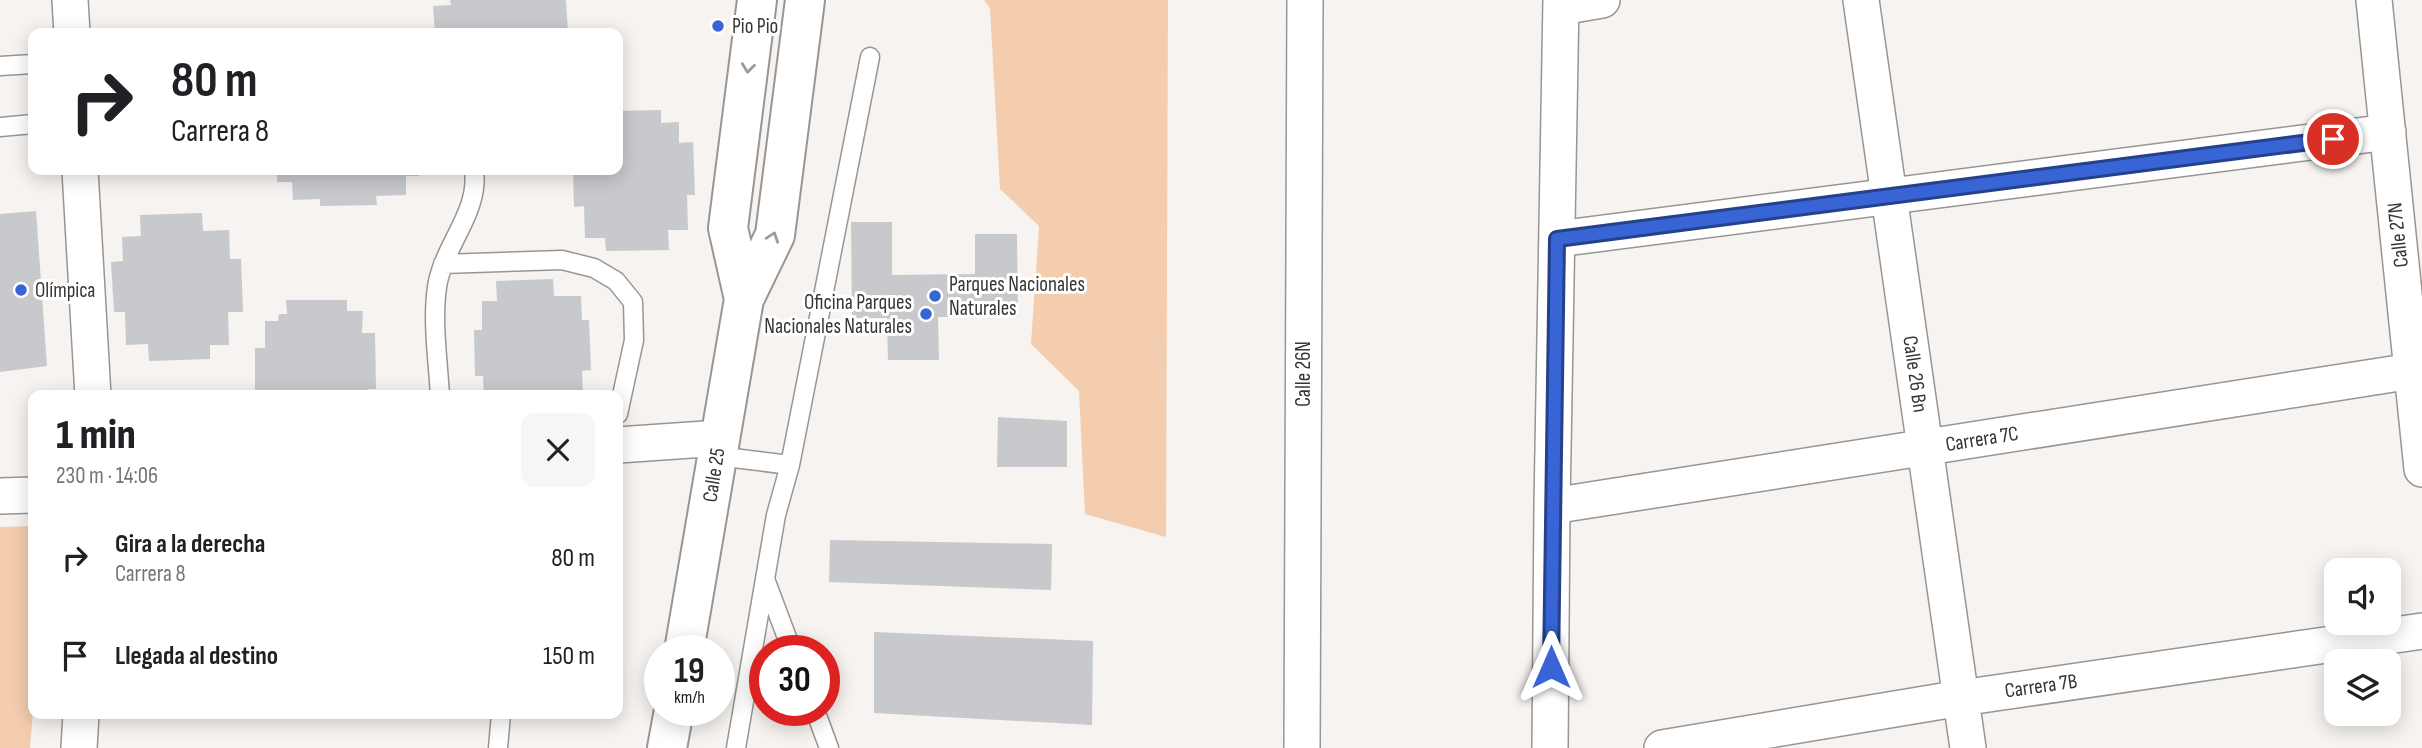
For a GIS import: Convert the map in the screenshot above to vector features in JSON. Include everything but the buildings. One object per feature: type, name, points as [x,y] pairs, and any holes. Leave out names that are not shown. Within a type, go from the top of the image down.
[{"type":"main road","name":"Calle 25","points":[[744,299],[728,228],[757,0]]},
{"type":"main road","name":"Calle 25","points":[[687,635],[744,299],[775,235],[806,0]]},
{"type":"main road","points":[[667,748],[671,726]]},
{"type":"street","points":[[70,0],[72,28]]},
{"type":"street","name":"Calle 26N","points":[[1302,748],[1305,0]]},
{"type":"street","points":[[1550,748],[1561,4],[1602,0]]},
{"type":"street","name":"Calle 26 Bn","points":[[1861,0],[1968,748]]},
{"type":"street","name":"Calle 27N","points":[[2374,0],[2422,469]]},
{"type":"street","points":[[1557,239],[2388,132]]},
{"type":"street","points":[[80,175],[93,390]]},
{"type":"street","name":"Carrera 7C","points":[[1552,506],[2412,371]]},
{"type":"street","points":[[623,445],[719,447]]},
{"type":"street","points":[[0,496],[28,495]]},
{"type":"street","name":"Carrera 7B","points":[[1661,748],[1961,698],[2422,631]]},
{"type":"street","points":[[79,748],[82,719]]},
{"type":"lane","points":[[736,748],[776,515],[790,465],[870,57]]},
{"type":"lane","points":[[0,66],[28,64]]},
{"type":"lane","points":[[0,127],[28,124]]},
{"type":"lane","points":[[440,390],[437,287],[443,264],[468,210],[476,183],[475,175]]},
{"type":"lane","points":[[443,264],[562,260],[594,268],[616,281],[633,302],[634,340],[623,391]]},
{"type":"lane","points":[[719,447],[790,465]]},
{"type":"lane","points":[[765,579],[786,635]]},
{"type":"lane","points":[[498,748],[501,719]]},
{"type":"lane","points":[[821,726],[829,748]]},
{"type":"shaded area","points":[[984,0],[1168,0],[1166,537],[1085,514],[1079,391],[1031,344],[1039,226],[1000,189],[990,8]]},
{"type":"shaded area","points":[[28,526],[28,719],[32,719],[30,748],[0,748],[0,527]]},
{"type":"place","name":"Pio Pio","points":[[718,26]]},
{"type":"place","name":"Olímpica","points":[[21,290]]},
{"type":"place","name":"Parques Nacionales Naturales","points":[[935,296]]},
{"type":"place","name":"Oficina Parques Nacionales Naturales","points":[[926,314]]},
{"type":"route","points":[[1551,667],[1557,239],[2333,139]]}]
